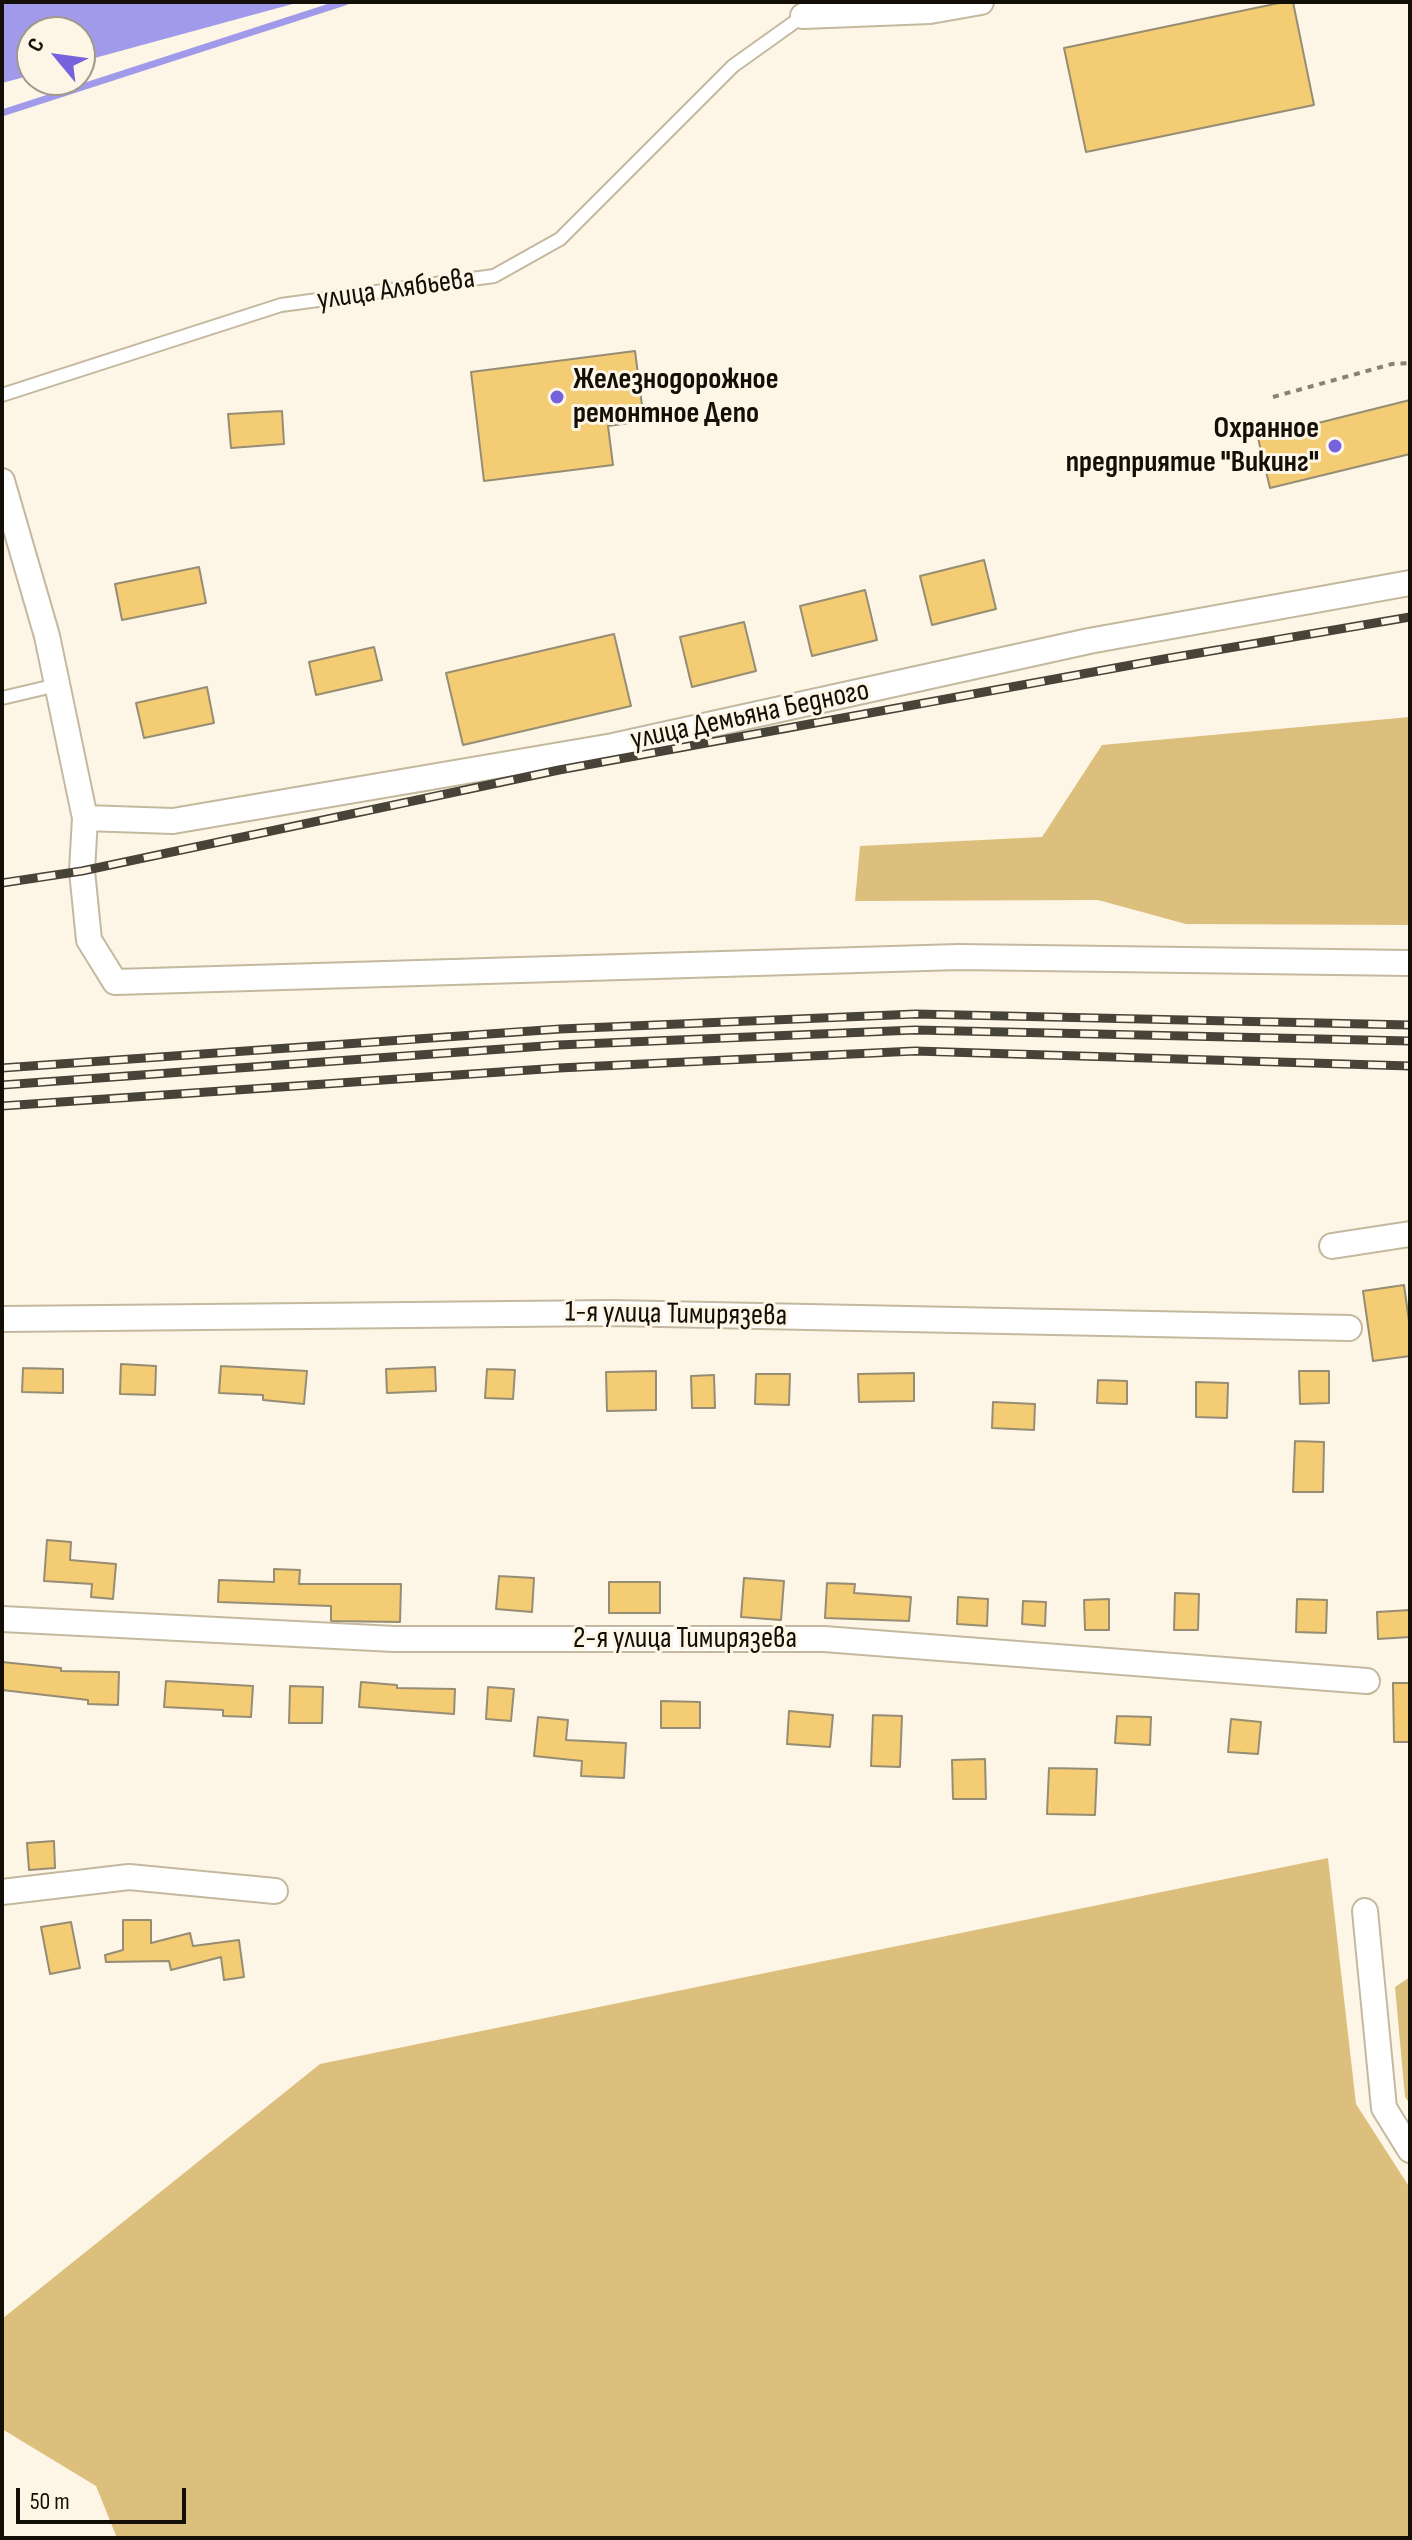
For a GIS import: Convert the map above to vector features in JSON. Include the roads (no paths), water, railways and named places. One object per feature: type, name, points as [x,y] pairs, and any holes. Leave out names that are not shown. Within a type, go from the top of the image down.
[{"type":"street","points":[[803,16],[930,11],[981,2]]},
{"type":"street","points":[[2,481],[47,636],[85,818],[82,871],[89,940],[115,982],[959,957],[1410,963]]},
{"type":"street","name":"улица Демьяна Бедного","points":[[85,818],[173,821],[613,746],[1089,641],[1410,583]]},
{"type":"street","points":[[1332,1246],[1410,1234]]},
{"type":"street","name":"1-я улица Тимирязева","points":[[2,1319],[612,1313],[1349,1328]]},
{"type":"street","name":"2-я улица Тимирязева","points":[[2,1619],[394,1639],[824,1639],[1367,1681]]},
{"type":"street","points":[[2,1892],[129,1877],[275,1891]]},
{"type":"street","points":[[1365,1911],[1384,2108],[1410,2150]]},
{"type":"lane","name":"улица Алябьева","points":[[2,395],[281,305],[494,276],[560,239],[733,66],[803,16]]},
{"type":"lane","points":[[2,698],[57,685]]},
{"type":"waterway","points":[[2,113],[345,2]]},
{"type":"railway","points":[[2,883],[82,871],[559,770],[1410,617]]},
{"type":"railway","points":[[2,1068],[560,1029],[916,1014],[1410,1025]]},
{"type":"railway","points":[[2,1085],[558,1045],[915,1030],[1410,1041]]},
{"type":"railway","points":[[2,1106],[559,1068],[915,1051],[1410,1066]]},
{"type":"place","name":"Железнодорожное ремонтное Депо","points":[[557,397]]},
{"type":"place","name":"Охранное предприятие \"Викинг\"","points":[[1335,446]]}]
